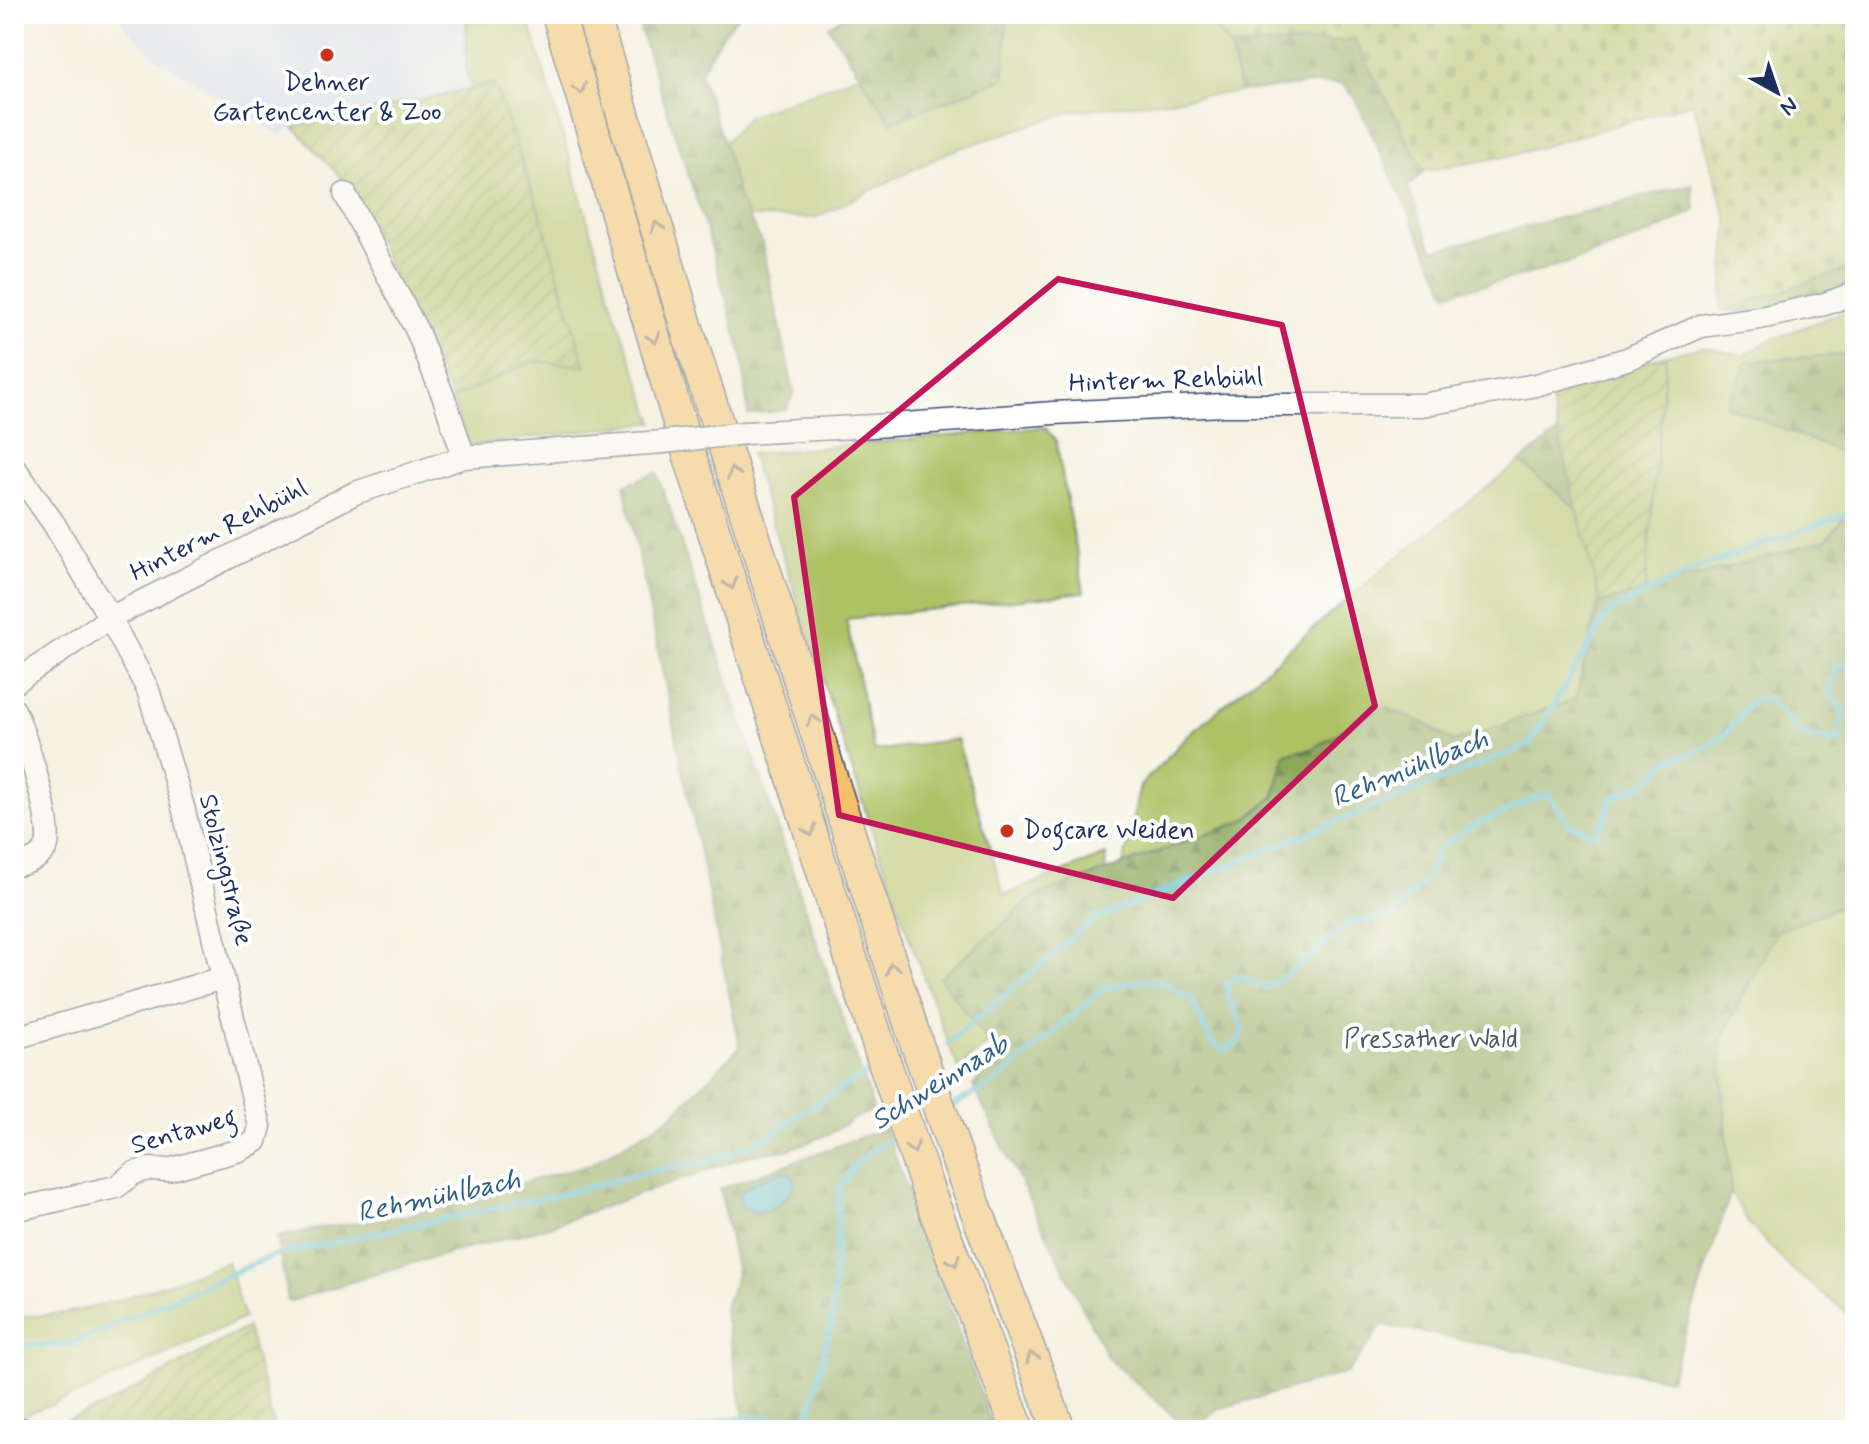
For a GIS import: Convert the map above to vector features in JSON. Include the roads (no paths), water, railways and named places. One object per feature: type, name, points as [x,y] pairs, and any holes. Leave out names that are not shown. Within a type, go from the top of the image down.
[{"type":"highway","points":[[558,14],[681,429],[882,1055],[927,1188],[1018,1430]]},
{"type":"highway","points":[[593,14],[687,329],[916,1042],[1059,1430]]},
{"type":"street","points":[[345,194],[417,331],[464,457]]},
{"type":"street","name":"Hinterm Rehbühl","points":[[14,683],[110,618],[355,493],[464,457],[745,433],[1053,413],[1224,405],[1422,405],[1536,385],[1627,359],[1701,326],[1760,318],[1825,304],[1855,293]]},
{"type":"street","name":"Stolzingstraße","points":[[14,467],[54,524],[110,618],[148,690],[183,807],[223,978],[14,1038]]},
{"type":"street","points":[[14,710],[37,778],[49,834],[46,848],[32,862],[14,866]]},
{"type":"street","name":"Sentaweg","points":[[14,1210],[116,1187],[134,1173],[149,1169],[168,1170],[240,1150],[256,1141],[260,1126],[223,978]]},
{"type":"water","points":[[781,1172],[792,1174],[795,1185],[778,1205],[757,1212],[740,1206],[739,1194],[758,1180]]},
{"type":"waterway","name":"Rehmühlbach","points":[[948,1043],[1095,919],[1530,744],[1609,612],[1691,571],[1855,511]]},
{"type":"waterway","name":"Schweinnaab","points":[[948,1108],[1000,1079],[1104,988],[1146,980],[1167,984],[1192,1000],[1210,1040],[1223,1050],[1238,1042],[1243,1029],[1227,996],[1227,982],[1237,976],[1266,988],[1306,962],[1349,923],[1390,916],[1427,879],[1439,848],[1466,829],[1547,793],[1569,824],[1595,834],[1606,818],[1610,799],[1650,781],[1666,761],[1704,749],[1726,734],[1752,700],[1767,699],[1802,735],[1838,742],[1844,713],[1830,693],[1836,667],[1855,664]]},
{"type":"waterway","name":"Rehmühlbach","points":[[14,1345],[68,1345],[274,1255],[571,1192],[639,1173],[708,1161],[766,1139],[803,1111],[866,1074]]},
{"type":"waterway","name":"Schweinnaab","points":[[693,1430],[728,1419],[809,1416],[832,1319],[839,1191],[857,1163],[900,1135]]},
{"type":"place","name":"Dehner Gartencenter & Zoo","points":[[327,55]]},
{"type":"place","name":"Dogcare Weiden","points":[[1007,831]]},
{"type":"park label","name":"Pressather Wald","points":[[1431,1040]]}]
